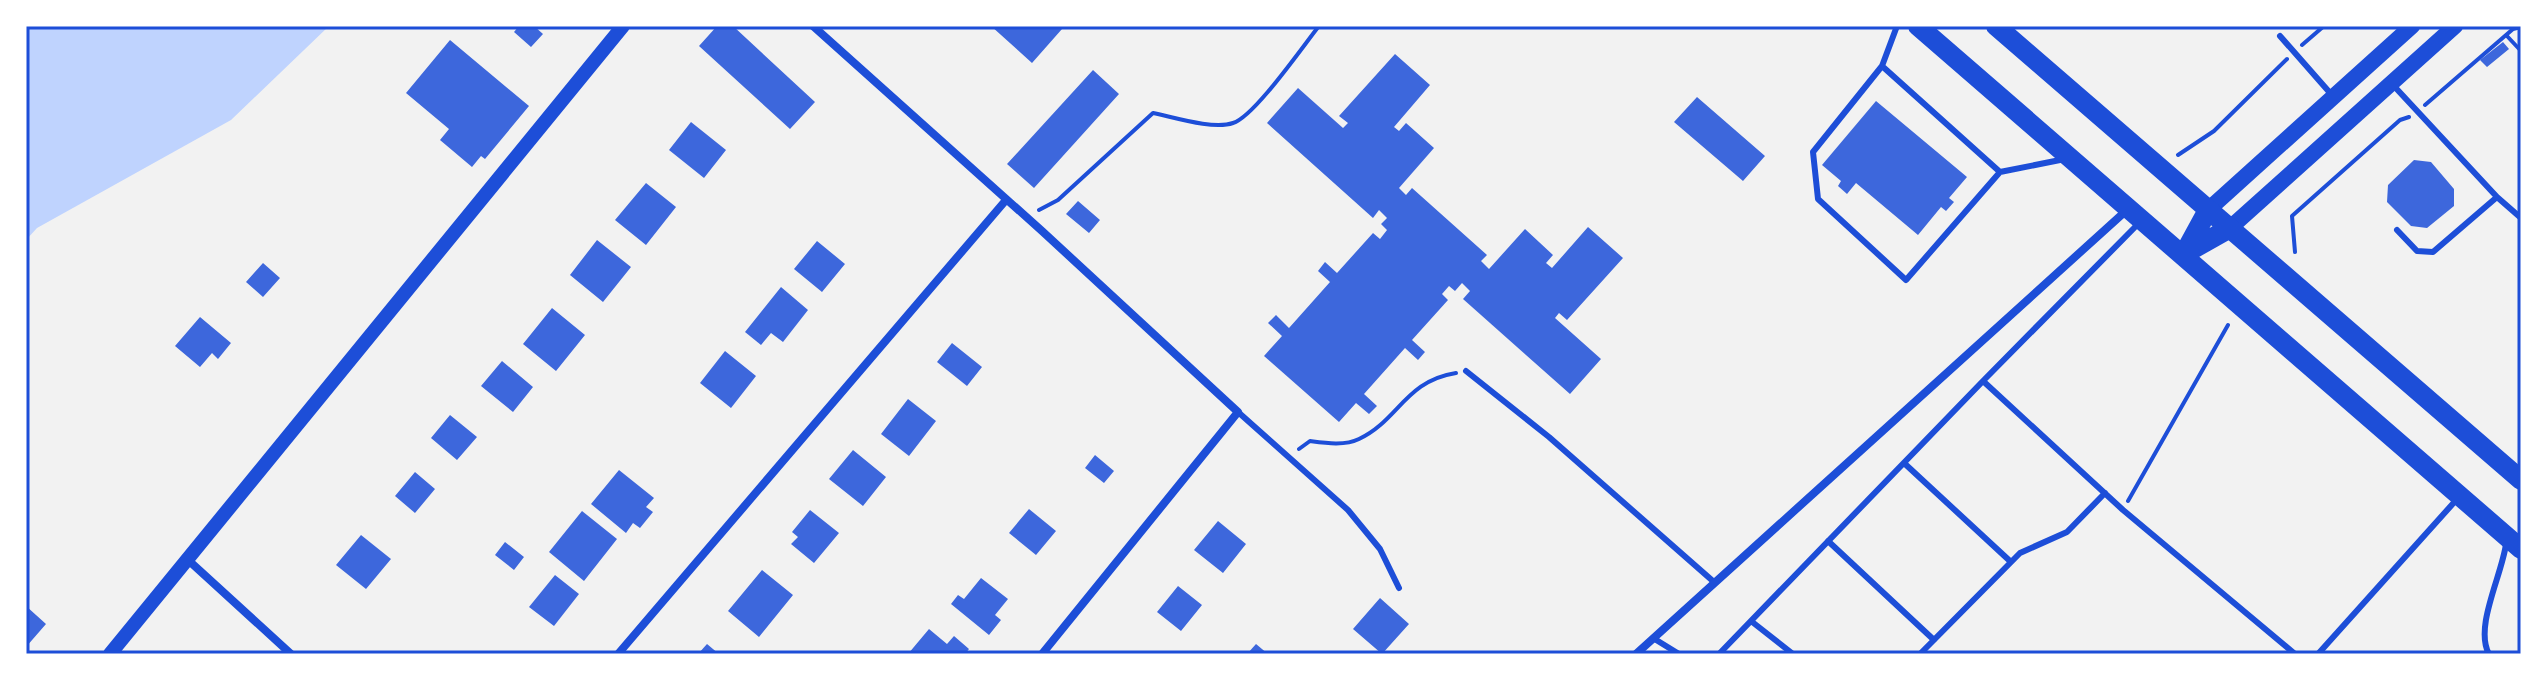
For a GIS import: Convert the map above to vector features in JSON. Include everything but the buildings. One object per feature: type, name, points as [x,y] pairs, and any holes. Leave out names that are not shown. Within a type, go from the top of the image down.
[{"type":"main road","points":[[1918,26],[2514,543]]},
{"type":"main road","points":[[1996,26],[2521,480]]},
{"type":"main road","points":[[2184,254],[2208,210],[2412,26]]},
{"type":"main road","points":[[2184,254],[2230,228],[2455,26]]},
{"type":"street","points":[[110,654],[623,26]]},
{"type":"street","points":[[813,26],[1027,217],[1238,412],[1042,654]]},
{"type":"street","points":[[618,654],[1006,200]]},
{"type":"street","points":[[1636,654],[1714,582],[2135,214]]},
{"type":"street","points":[[187,559],[291,654]]},
{"type":"lane","points":[[1897,26],[1882,66],[1813,152],[1818,199],[1906,280],[2000,172],[2069,158]]},
{"type":"lane","points":[[2280,36],[2334,97]]},
{"type":"lane","points":[[1882,66],[2000,172]]},
{"type":"lane","points":[[2392,83],[2497,197],[2521,218]]},
{"type":"lane","points":[[2397,230],[2417,251],[2433,252],[2497,197]]},
{"type":"lane","points":[[1719,654],[1983,381],[2135,214]]},
{"type":"lane","points":[[1466,371],[1549,437],[1714,582]]},
{"type":"lane","points":[[1983,381],[2123,510],[2295,654]]},
{"type":"lane","points":[[1238,412],[1348,510],[1380,549],[1399,588]]},
{"type":"lane","points":[[1904,463],[2011,562]]},
{"type":"lane","points":[[1920,654],[2020,553],[2067,532],[2105,493]]},
{"type":"lane","points":[[2318,654],[2460,496]]},
{"type":"lane","points":[[1828,541],[1934,640]]},
{"type":"lane","points":[[2489,654],[2484,646],[2483,630],[2503,561],[2514,543]]},
{"type":"lane","points":[[1751,621],[1793,654]]},
{"type":"lane","points":[[1653,638],[1679,654]]},
{"type":"path","points":[[1027,217],[1058,200],[1153,113],[1208,124],[1234,123],[1256,105],[1319,26]]},
{"type":"path","points":[[2178,155],[2214,131],[2324,26]]},
{"type":"path","points":[[2295,252],[2292,216],[2400,120],[2418,112],[2507,36],[2512,28],[2521,27]]},
{"type":"path","points":[[2507,36],[2521,51]]},
{"type":"path","points":[[2123,510],[2228,325]]},
{"type":"path","points":[[1289,457],[1310,441],[1333,444],[1358,440],[1434,377],[1466,371]]},
{"type":"water","points":[[26,26],[329,26],[231,120],[37,228],[26,240]]}]
